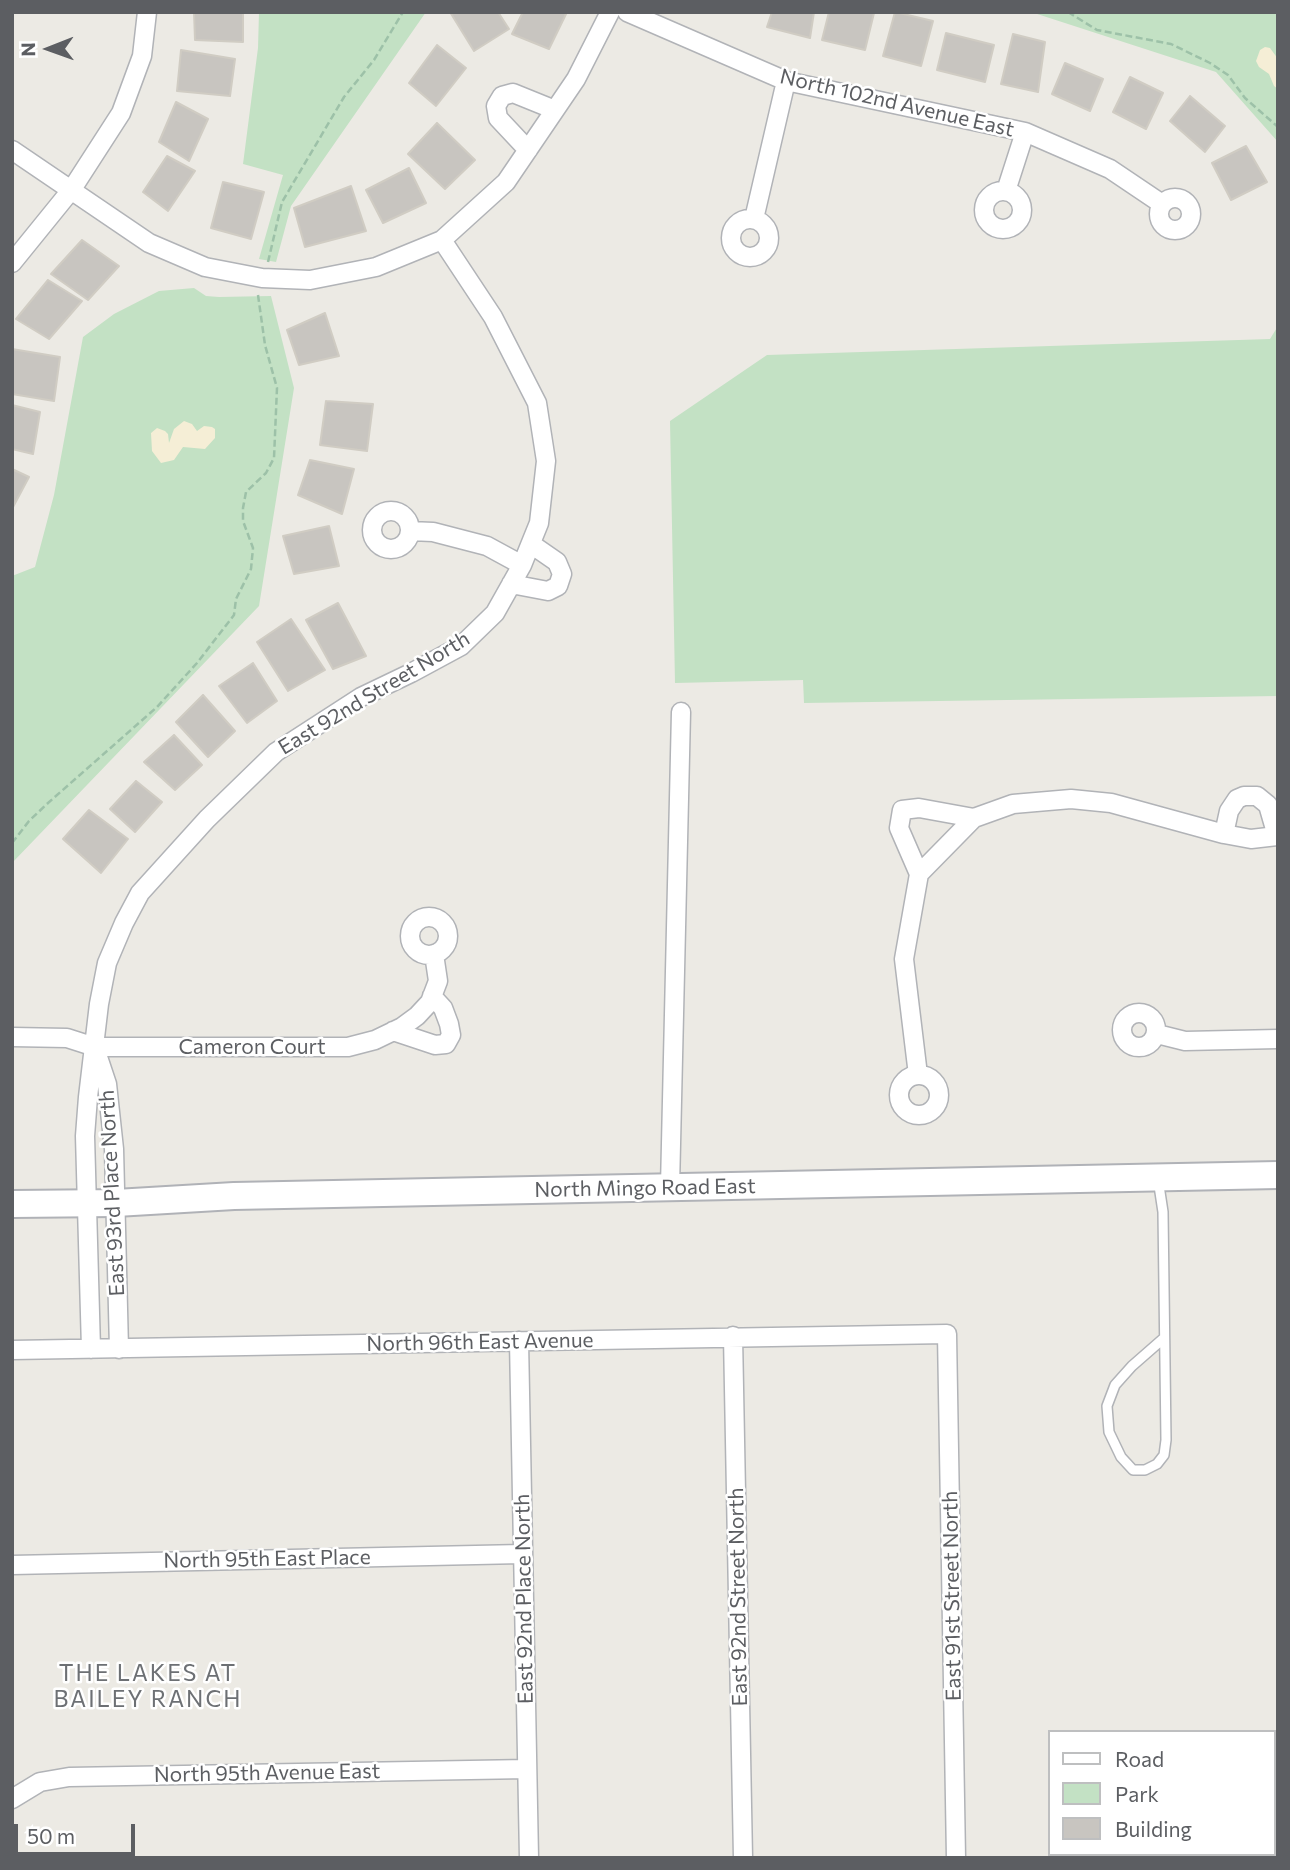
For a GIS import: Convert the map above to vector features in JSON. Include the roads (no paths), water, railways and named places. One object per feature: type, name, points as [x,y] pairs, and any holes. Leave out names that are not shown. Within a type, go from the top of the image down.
[{"type":"street","points":[[12,263],[72,189],[121,113],[142,55],[147,12]]},
{"type":"street","points":[[12,150],[149,243],[205,267],[262,278],[310,280],[376,267],[442,240],[506,181],[576,79],[610,12]]},
{"type":"street","name":"North 102nd Avenue East","points":[[627,12],[786,81],[1025,132],[1110,169],[1162,204]]},
{"type":"street","points":[[754,219],[786,81]]},
{"type":"street","points":[[528,150],[498,118],[496,106],[502,96],[513,93],[555,110]]},
{"type":"street","points":[[1006,191],[1025,132]]},
{"type":"street","name":"East 92nd Street North","points":[[95,1047],[99,1004],[107,963],[140,892],[207,820],[276,752],[361,697],[461,646],[495,614],[522,565],[539,523],[546,461],[537,403],[493,317],[442,240]]},
{"type":"street","points":[[410,531],[433,532],[488,547],[522,565]]},
{"type":"street","points":[[511,584],[548,592],[558,586],[562,574],[557,562],[531,544]]},
{"type":"street","points":[[670,1187],[681,712]]},
{"type":"street","points":[[919,874],[974,818],[1013,804],[1071,799],[1111,803],[1145,810],[1224,834],[1251,839],[1277,836],[1268,805],[1257,796],[1251,795],[1232,804],[1224,834]]},
{"type":"street","points":[[918,1074],[904,959],[919,874],[899,828],[902,810],[919,808],[974,818]]},
{"type":"street","points":[[393,1031],[435,1045],[446,1044],[452,1035],[443,1008],[432,996],[438,981],[434,954]]},
{"type":"street","name":"Cameron Court","points":[[12,1037],[67,1038],[95,1047],[348,1047],[375,1040],[393,1031],[417,1016],[432,996]]},
{"type":"street","points":[[1157,1034],[1185,1041],[1278,1039]]},
{"type":"street","name":"East 93rd Place North","points":[[95,1047],[107,1084],[114,1149],[119,1349]]},
{"type":"street","name":"East 93rd Place North","points":[[91,1349],[89,1203],[85,1136],[95,1047]]},
{"type":"street","name":"North Mingo Road East","points":[[12,1204],[116,1203],[234,1196],[1278,1175]]},
{"type":"street","name":"North 96th East Avenue","points":[[12,1350],[947,1334]]},
{"type":"street","name":"East 91st Street North","points":[[947,1334],[956,1858]]},
{"type":"street","name":"East 92nd Street North","points":[[733,1336],[743,1858]]},
{"type":"street","name":"East 92nd Place North","points":[[519,1341],[529,1858]]},
{"type":"street","name":"North 95th East Place","points":[[12,1565],[522,1554]]},
{"type":"street","name":"North 95th Avenue East","points":[[12,1799],[40,1782],[69,1777],[527,1769]]},
{"type":"lane","points":[[1158,1177],[1163,1212],[1167,1408],[1164,1455],[1157,1464],[1145,1470],[1133,1470],[1121,1457],[1109,1432],[1107,1406],[1115,1385],[1164,1338]]},
{"type":"district","name":"THE LAKES AT BAILEY RANCH","points":[[148,1686]]}]
